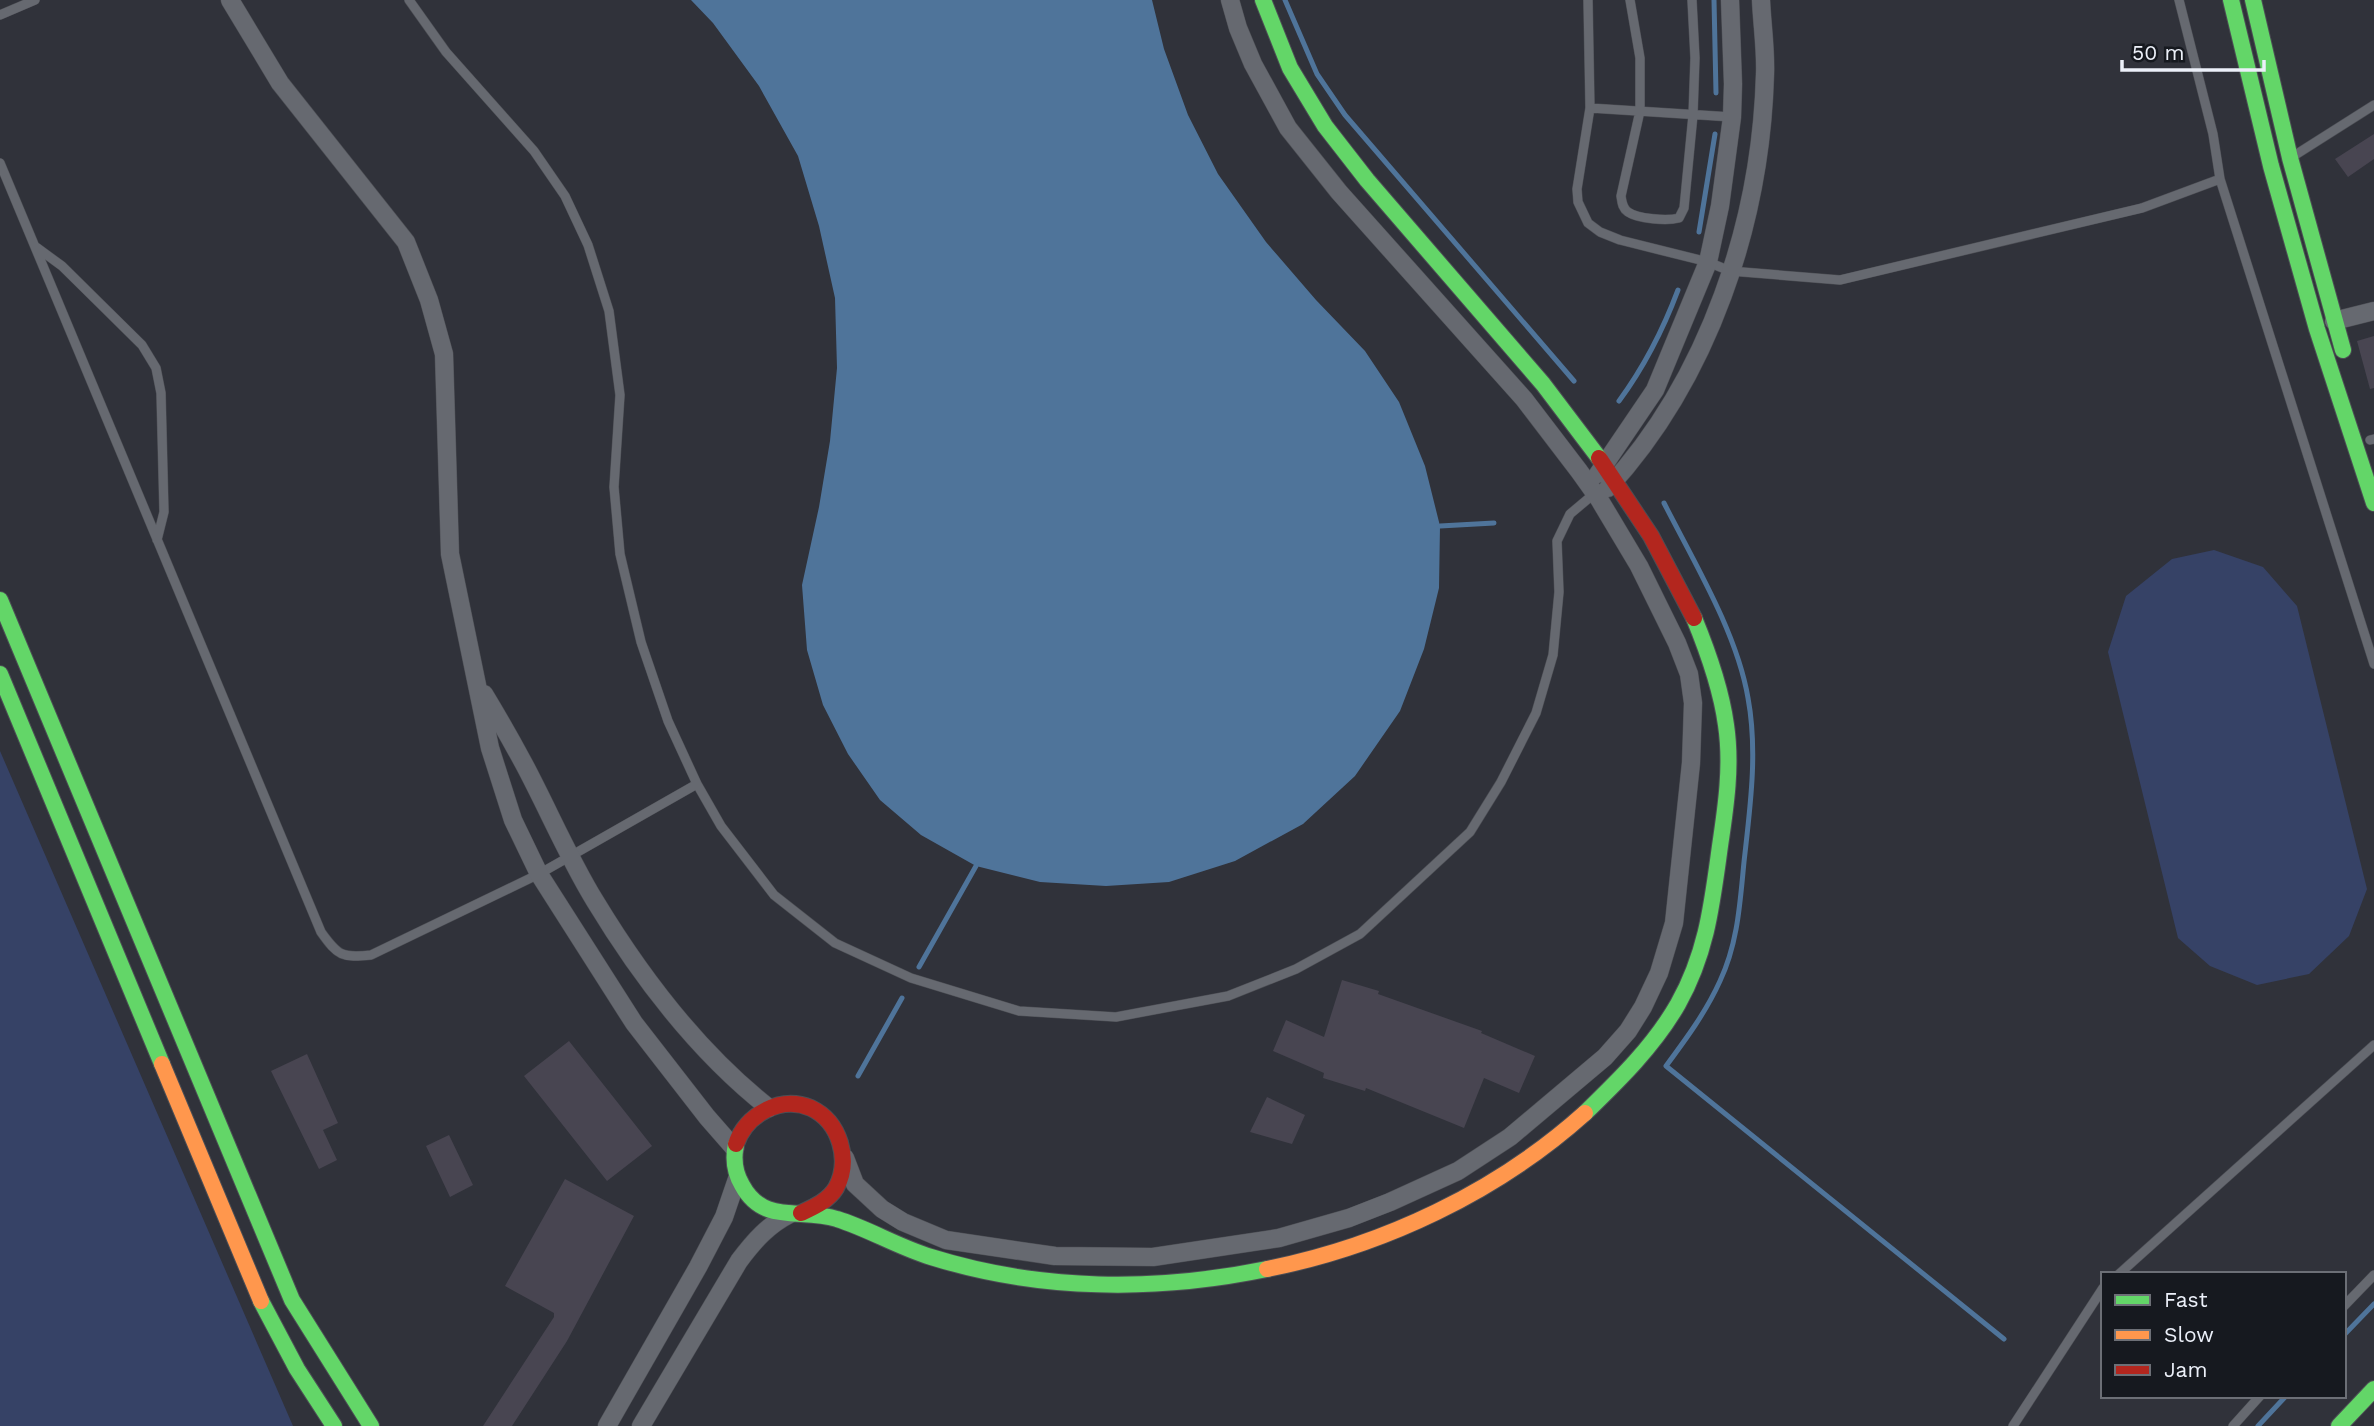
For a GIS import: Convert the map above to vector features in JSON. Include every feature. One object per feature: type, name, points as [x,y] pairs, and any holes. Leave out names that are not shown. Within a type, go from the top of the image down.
[{"type":"main road","points":[[796,1213],[818,1206],[833,1193],[842,1176],[844,1157],[834,1126],[820,1113],[803,1105],[788,1104],[769,1108],[753,1118],[741,1133],[734,1160],[737,1179],[747,1195],[762,1207],[780,1213],[820,1214],[892,1244],[983,1272],[1091,1286],[1208,1280],[1285,1266],[1374,1238],[1423,1218],[1512,1168],[1567,1127],[1605,1094],[1653,1042],[1696,969],[1707,937],[1730,780],[1729,741],[1722,704],[1700,633],[1660,554],[1605,466],[1543,384],[1333,139],[1295,80],[1263,0]]},
{"type":"main road","points":[[2231,0],[2270,166],[2313,316],[2374,503]]},
{"type":"main road","points":[[2253,0],[2290,158],[2346,361]]},
{"type":"main road","points":[[0,600],[292,1300],[371,1426]]},
{"type":"main road","points":[[0,674],[263,1306],[334,1426]]},
{"type":"main road","points":[[2339,1426],[2374,1389]]},
{"type":"street","points":[[230,0],[280,83],[406,242],[429,300],[444,354],[450,554],[490,748],[513,820],[539,874],[634,1023],[735,1149]]},
{"type":"street","points":[[844,1157],[855,1184],[882,1209],[903,1222],[946,1240],[1055,1256],[1153,1257],[1279,1238],[1349,1218],[1390,1202],[1458,1171],[1510,1137],[1605,1057],[1628,1031],[1659,973],[1674,923],[1692,763],[1693,703],[1689,674],[1678,643],[1659,604],[1594,492],[1524,399],[1339,192],[1295,138],[1253,64],[1230,0]]},
{"type":"street","points":[[1594,492],[1605,466],[1655,390],[1708,262],[1720,206],[1732,117],[1730,0]]},
{"type":"street","points":[[1594,492],[1615,481],[1649,440],[1674,402],[1706,341],[1730,271],[1743,231],[1759,158],[1765,72],[1761,0]]},
{"type":"street","points":[[2334,321],[2374,311]]},
{"type":"street","points":[[478,682],[524,764],[595,902],[662,998],[716,1061],[769,1108]]},
{"type":"street","points":[[607,1426],[703,1257],[727,1210],[737,1179]]},
{"type":"street","points":[[641,1426],[739,1261],[757,1238],[779,1220],[796,1213]]},
{"type":"lane","points":[[0,15],[35,0]]},
{"type":"lane","points":[[409,0],[446,52],[534,151],[565,197],[588,246],[608,311],[620,395],[614,487],[620,554],[641,642],[668,721],[697,784],[721,826],[774,895],[835,943],[911,978],[1019,1011],[1116,1017],[1227,996],[1296,969],[1360,934],[1470,832],[1501,782],[1536,713],[1553,655],[1559,592],[1557,541],[1570,514],[1594,492]]},
{"type":"lane","points":[[1588,0],[1590,108],[1577,189],[1578,202],[1588,223],[1600,232],[1620,240],[1708,262],[1730,271],[1840,280],[2142,208],[2220,179]]},
{"type":"lane","points":[[1630,0],[1640,58],[1640,111],[1622,205],[1628,213],[1667,221],[1679,218],[1684,208],[1693,115],[1695,58],[1692,0]]},
{"type":"lane","points":[[2179,0],[2213,134],[2220,179],[2374,664]]},
{"type":"lane","points":[[2290,158],[2374,105]]},
{"type":"lane","points":[[1590,108],[1732,117]]},
{"type":"lane","points":[[0,163],[321,932],[335,951],[351,957],[371,955],[539,874],[697,784]]},
{"type":"lane","points":[[34,246],[62,266],[142,345],[156,368],[161,393],[164,512],[157,540]]},
{"type":"lane","points":[[2121,1272],[2374,1045]]},
{"type":"lane","points":[[2346,1304],[2374,1275]]},
{"type":"lane","points":[[2013,1426],[2101,1291]]},
{"type":"lane","points":[[2233,1426],[2258,1398]]},
{"type":"shaded area","points":[[691,0],[1152,0],[1164,49],[1188,115],[1218,174],[1266,242],[1365,351],[1399,402],[1425,466],[1440,526],[1439,588],[1424,649],[1400,711],[1355,776],[1303,824],[1235,861],[1169,882],[1106,886],[1040,882],[976,866],[921,835],[880,800],[848,754],[823,705],[807,650],[802,585],[830,441],[837,368],[835,298],[819,226],[798,156],[759,86],[713,23]]},
{"type":"shaded area","points":[[2214,550],[2263,567],[2297,606],[2367,889],[2349,936],[2309,974],[2257,985],[2210,966],[2178,938],[2108,652],[2126,596],[2172,559]]},
{"type":"shaded area","points":[[0,751],[293,1426],[0,1426]]},
{"type":"building","points":[[2374,134],[2374,159],[2348,177],[2335,159]]},
{"type":"building","points":[[2374,336],[2374,388],[2370,389],[2357,341]]},
{"type":"building","points":[[1342,980],[1379,991],[1378,994],[1482,1031],[1481,1033],[1535,1056],[1519,1093],[1484,1078],[1464,1128],[1366,1088],[1365,1091],[1323,1078],[1324,1073],[1273,1051],[1286,1020],[1324,1037]]},
{"type":"building","points":[[569,1041],[652,1146],[607,1181],[524,1076]]},
{"type":"building","points":[[307,1054],[338,1123],[323,1130],[337,1160],[319,1169],[271,1071]]},
{"type":"building","points":[[1267,1097],[1305,1115],[1292,1144],[1250,1132]]},
{"type":"building","points":[[449,1135],[473,1185],[450,1197],[426,1146]]},
{"type":"building","points":[[565,1179],[634,1216],[567,1341],[512,1426],[483,1426],[554,1317],[554,1313],[505,1286]]},
{"type":"waterway","points":[[1285,0],[1317,74],[1345,115],[1574,381]]},
{"type":"waterway","points":[[1714,0],[1716,93]]},
{"type":"waterway","points":[[1699,232],[1715,134]]},
{"type":"waterway","points":[[1619,401],[1652,348],[1678,290]]},
{"type":"waterway","points":[[1664,503],[1713,598],[1734,648],[1748,698],[1753,759],[1739,907],[1731,952],[1708,1004],[1666,1066],[2004,1339]]},
{"type":"waterway","points":[[1440,526],[1494,523]]},
{"type":"waterway","points":[[919,967],[976,866]]},
{"type":"waterway","points":[[858,1076],[902,998]]},
{"type":"waterway","points":[[2346,1333],[2374,1304]]},
{"type":"waterway","points":[[2258,1426],[2284,1398]]},
{"type":"traffic: fast","points":[[1263,0],[1290,68],[1325,126],[1367,180],[1543,384],[1599,458]]},
{"type":"traffic: fast","points":[[2231,0],[2271,166],[2317,329],[2374,503]]},
{"type":"traffic: fast","points":[[2253,0],[2290,158],[2343,350]]},
{"type":"traffic: fast","points":[[0,600],[292,1300],[371,1426]]},
{"type":"traffic: fast","points":[[1585,1113],[1635,1062],[1669,1019],[1696,966],[1707,927],[1728,786],[1728,755],[1721,697],[1694,618]]},
{"type":"traffic: fast","points":[[0,674],[162,1064]]},
{"type":"traffic: fast","points":[[736,1144],[735,1165],[742,1185],[761,1206],[772,1211],[837,1219],[919,1253],[972,1268],[1056,1282],[1098,1284],[1183,1282],[1267,1269]]},
{"type":"traffic: fast","points":[[261,1301],[297,1369],[334,1426]]},
{"type":"traffic: fast","points":[[2339,1426],[2374,1389]]},
{"type":"traffic: slow","points":[[162,1064],[261,1301]]},
{"type":"traffic: slow","points":[[1267,1269],[1353,1246],[1436,1212],[1514,1167],[1585,1113]]},
{"type":"traffic: jam","points":[[1599,458],[1651,536],[1694,618]]},
{"type":"traffic: jam","points":[[736,1144],[756,1116],[776,1106],[788,1104],[811,1108],[829,1122],[840,1143],[840,1177],[829,1197],[801,1213]]}]
